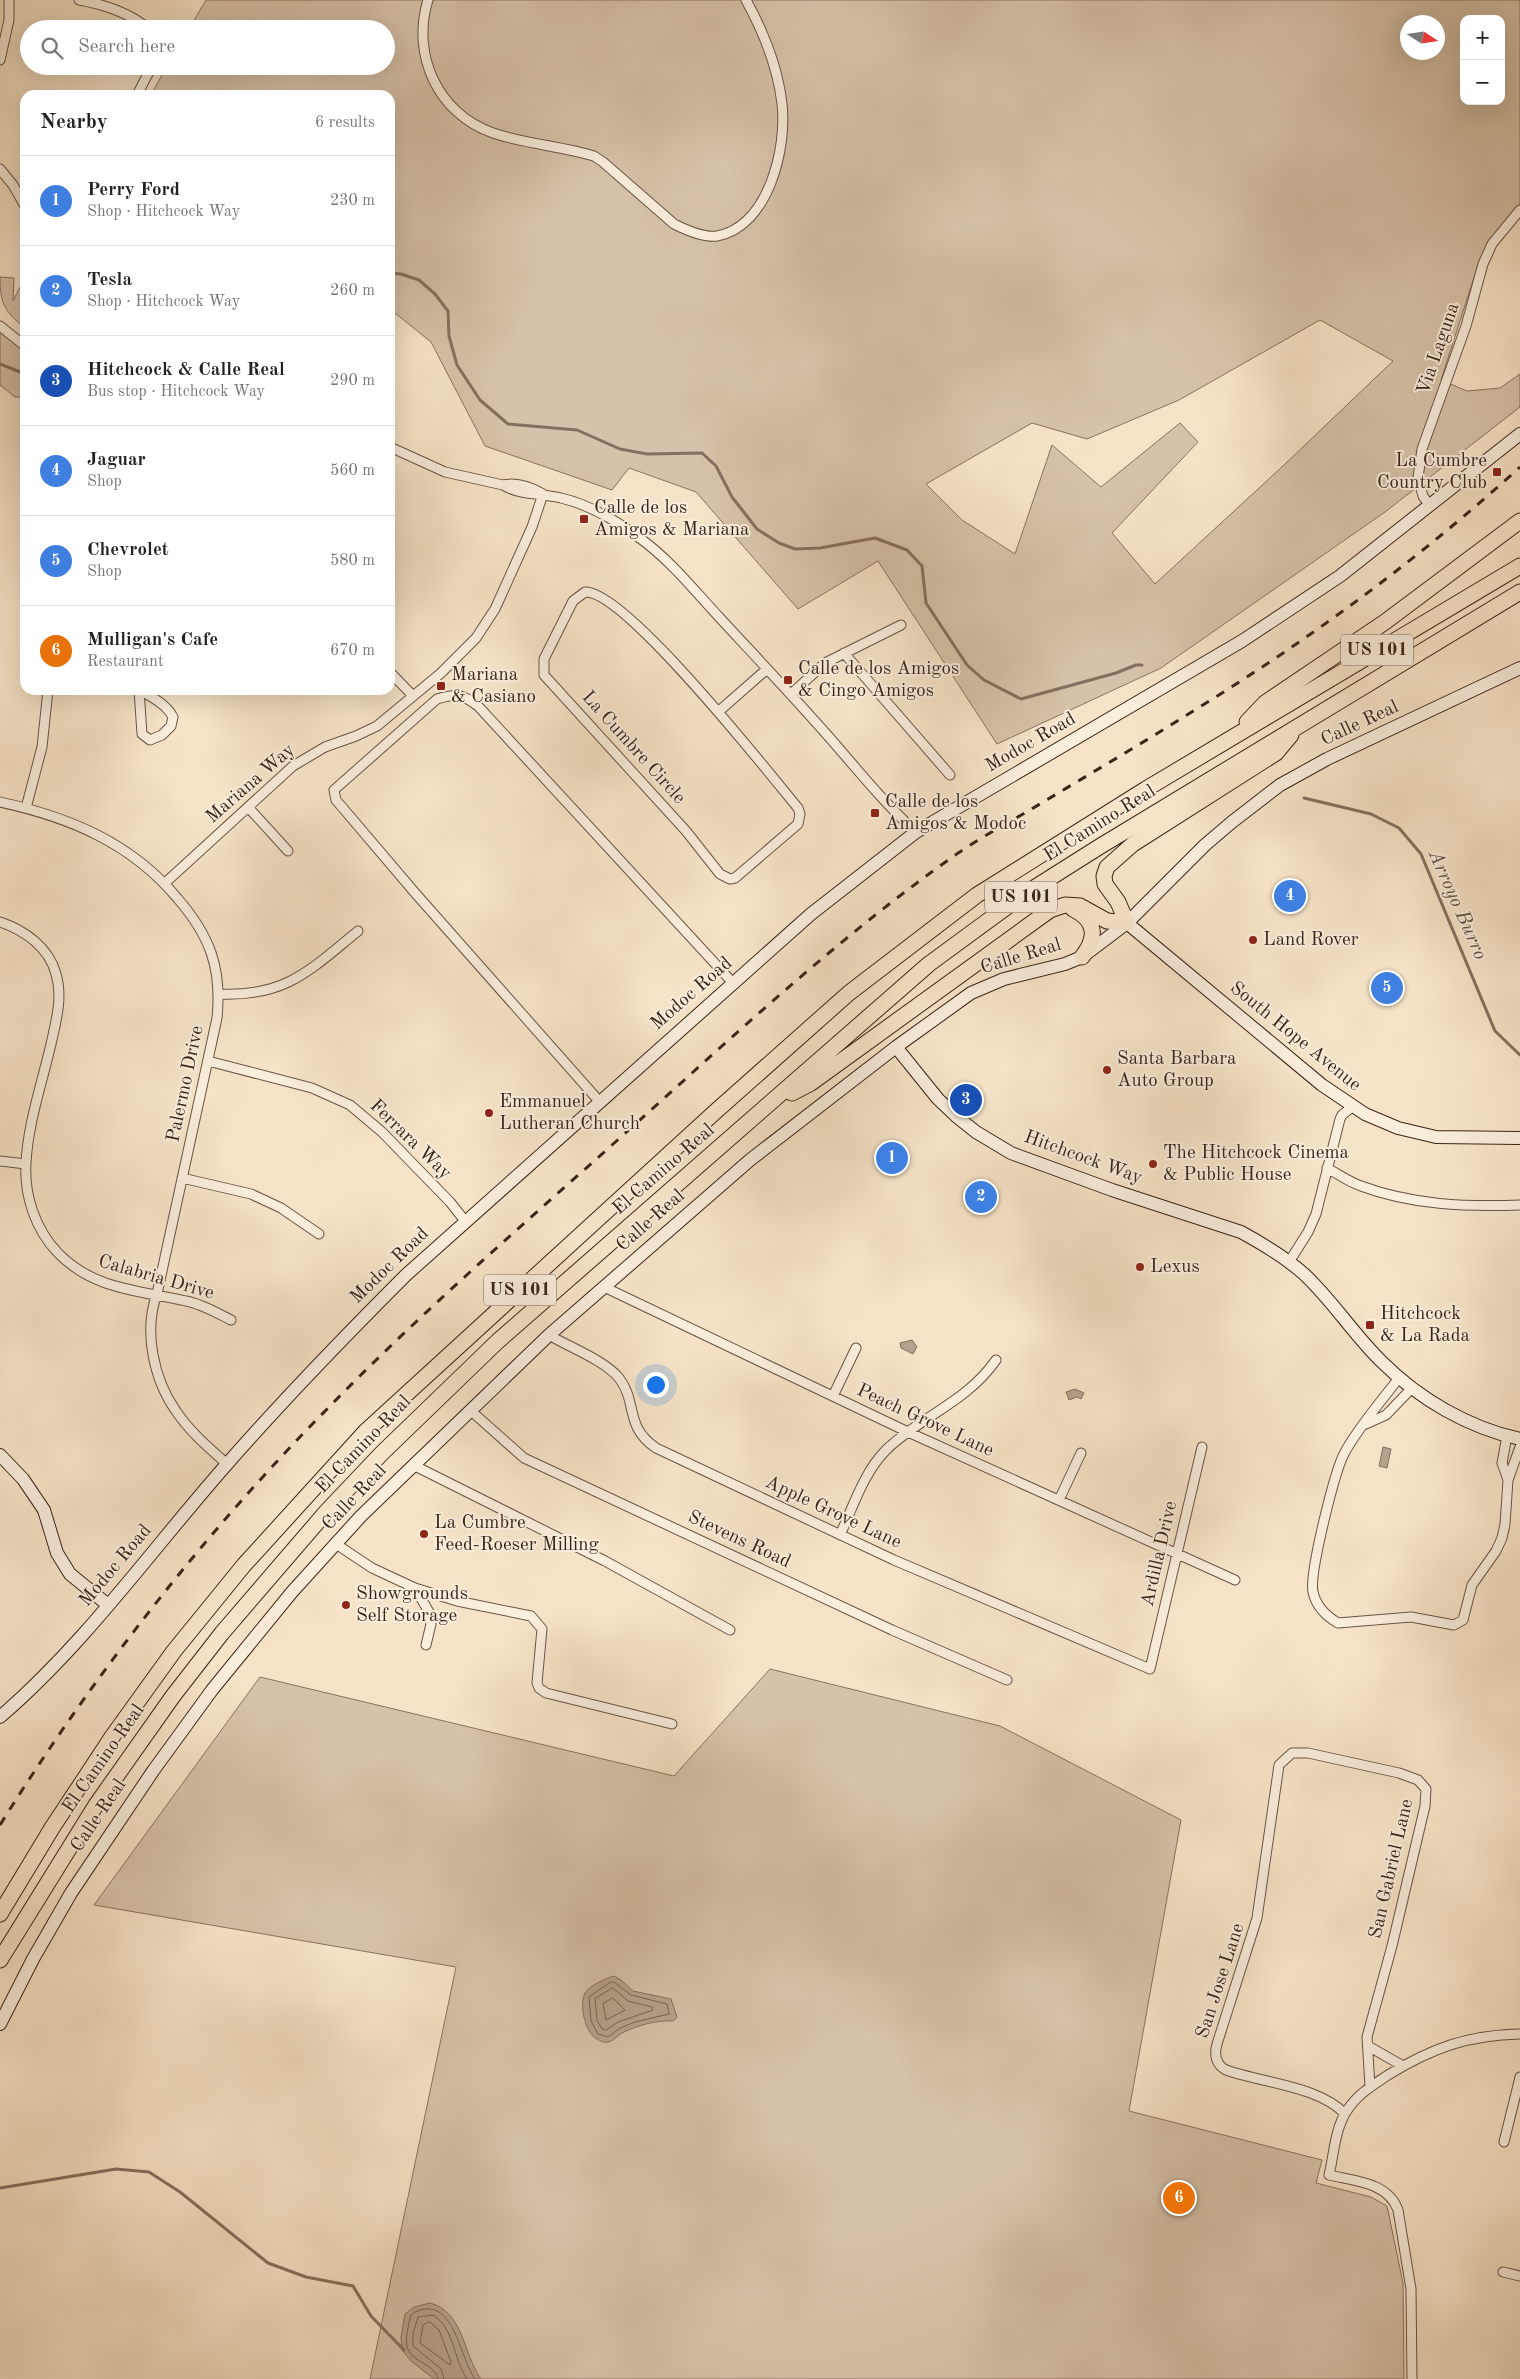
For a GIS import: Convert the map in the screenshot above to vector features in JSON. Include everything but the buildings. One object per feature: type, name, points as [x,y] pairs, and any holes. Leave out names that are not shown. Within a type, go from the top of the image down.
[{"type":"highway","points":[[1234,735],[1265,703],[1385,622],[1520,522]]},
{"type":"highway","name":"El Camino Real","points":[[0,1914],[52,1828],[106,1745],[174,1651],[244,1565],[366,1431],[715,1112],[849,994],[977,895],[1234,735],[1520,566]]},
{"type":"highway","name":"El Camino Real","points":[[0,1960],[60,1861],[139,1742],[222,1633],[327,1511],[401,1434],[498,1341],[769,1106],[929,964],[1023,895],[1520,592]]},
{"type":"highway","points":[[1127,923],[1118,902],[1105,884],[1104,876],[1107,867],[1134,844],[1276,753],[1300,725]]},
{"type":"highway","points":[[769,1106],[811,1083],[1050,910],[1065,906],[1080,906],[1108,920],[1127,923]]},
{"type":"highway","points":[[1065,906],[1089,920],[1093,930],[1090,946],[1082,957]]},
{"type":"street","points":[[0,60],[9,20],[11,0]]},
{"type":"street","points":[[79,0],[107,6],[134,20]]},
{"type":"street","points":[[428,0],[424,13],[422,35],[424,56],[431,77],[442,96],[457,112],[474,125],[494,133],[594,156],[674,224],[684,229],[715,236],[736,228],[753,214],[770,184],[780,153],[783,136],[780,88],[768,50],[746,0]]},
{"type":"street","points":[[140,90],[147,75]]},
{"type":"street","points":[[0,169],[20,197]]},
{"type":"street","name":"Via Laguna","points":[[1430,506],[1423,496],[1418,478],[1422,450],[1466,326],[1483,264],[1492,244],[1520,210]]},
{"type":"street","points":[[0,326],[20,342]]},
{"type":"street","name":"Modoc Road","points":[[0,1718],[70,1649],[227,1464],[364,1318],[465,1221],[811,914],[916,832],[1242,641],[1340,576],[1520,434]]},
{"type":"street","points":[[395,449],[445,472],[503,485],[511,483],[533,488],[543,494],[588,506],[640,538],[661,555],[792,694],[916,832]]},
{"type":"street","name":"Mariana Way","points":[[165,883],[305,757],[377,726],[466,648],[488,622],[532,527],[543,494]]},
{"type":"street","name":"La Cumbre Circle","points":[[591,592],[609,601],[644,631],[718,712],[762,764],[800,814],[798,824],[794,829],[741,875],[730,879],[720,874],[679,823],[583,716],[547,680],[543,670],[544,659],[572,601],[580,594],[591,592]]},
{"type":"street","points":[[792,694],[825,663],[901,625]]},
{"type":"street","points":[[844,653],[950,775]]},
{"type":"street","name":"Calle Real","points":[[0,2024],[32,1959],[71,1893],[153,1771],[252,1640],[292,1592],[361,1516],[549,1335],[750,1160],[896,1047],[982,987],[1065,964],[1082,957],[1127,923],[1205,845],[1251,806],[1280,785],[1327,759],[1520,668]]},
{"type":"street","points":[[718,712],[767,669]]},
{"type":"street","points":[[395,677],[413,696]]},
{"type":"street","points":[[26,808],[42,747],[47,695]]},
{"type":"street","points":[[139,695],[142,734],[150,740],[157,738],[171,726],[173,717],[161,704],[147,695]]},
{"type":"street","points":[[599,1101],[410,887],[336,800],[334,790],[437,699],[451,695],[464,696],[478,706],[733,983]]},
{"type":"street","name":"Palermo Drive","points":[[0,802],[66,820],[111,841],[143,863],[165,883],[195,920],[208,941],[214,962],[219,994],[208,1061],[153,1306],[151,1340],[165,1392],[176,1411],[194,1433],[227,1464]]},
{"type":"street","points":[[248,807],[288,851]]},
{"type":"street","name":"Calabria Drive","points":[[0,922],[23,932],[43,950],[56,972],[59,997],[26,1164],[26,1178],[32,1210],[45,1236],[57,1252],[71,1265],[102,1283],[116,1288],[157,1294],[200,1305],[231,1320]]},
{"type":"street","name":"South Hope Avenue","points":[[1127,923],[1322,1085],[1352,1107],[1398,1128],[1436,1137],[1520,1138]]},
{"type":"street","points":[[219,994],[251,993],[288,984],[320,964],[358,931]]},
{"type":"street","name":"Hitchcock Way","points":[[896,1047],[938,1099],[976,1132],[1005,1149],[1045,1167],[1241,1232],[1289,1262],[1305,1275],[1372,1352],[1398,1378],[1459,1417],[1514,1437]]},
{"type":"street","name":"Ferrara Way","points":[[208,1061],[312,1088],[350,1105],[382,1132],[450,1202],[465,1221]]},
{"type":"street","points":[[1289,1262],[1305,1238],[1316,1214],[1340,1119],[1352,1107]]},
{"type":"street","points":[[0,1160],[26,1164]]},
{"type":"street","points":[[1327,1168],[1359,1186],[1423,1202],[1455,1206],[1520,1205]]},
{"type":"street","points":[[182,1178],[238,1190],[259,1197],[281,1208],[318,1234]]},
{"type":"street","name":"Peach Grove Lane","points":[[604,1287],[908,1432],[1235,1580]]},
{"type":"street","name":"Apple Grove Lane","points":[[549,1335],[609,1369],[618,1377],[629,1398],[636,1427],[641,1436],[656,1448],[894,1560],[1150,1669]]},
{"type":"street","points":[[833,1396],[856,1348]]},
{"type":"street","points":[[840,1535],[875,1462],[886,1449],[973,1388],[996,1360]]},
{"type":"street","points":[[1398,1378],[1339,1463],[1311,1582],[1316,1601],[1321,1610],[1338,1623],[1411,1617],[1454,1625],[1463,1620],[1472,1585],[1496,1551],[1502,1538],[1506,1524],[1508,1480],[1520,1447]]},
{"type":"street","points":[[1366,1424],[1386,1415],[1412,1388]]},
{"type":"street","name":"Stevens Road","points":[[470,1410],[524,1458],[892,1630],[1007,1680]]},
{"type":"street","points":[[1508,1480],[1502,1464],[1514,1437]]},
{"type":"street","name":"Ardilla Drive","points":[[1150,1669],[1202,1448]]},
{"type":"street","points":[[1059,1500],[1081,1453]]},
{"type":"street","points":[[0,1455],[22,1479],[44,1510],[57,1553],[70,1574],[108,1605]]},
{"type":"street","points":[[414,1465],[605,1561],[730,1630]]},
{"type":"street","points":[[336,1544],[372,1568],[415,1588],[457,1601],[531,1616],[542,1629],[537,1683],[539,1688],[546,1693],[672,1724]]},
{"type":"street","points":[[415,1588],[429,1612],[431,1624],[426,1645]]},
{"type":"street","name":"San Gabriel Lane","points":[[1278,1770],[1282,1760],[1292,1753],[1308,1753],[1399,1773],[1418,1780],[1426,1789],[1425,1806],[1392,1946],[1367,2037],[1370,2087]]},
{"type":"street","name":"San Jose Lane","points":[[1278,1770],[1258,1918],[1217,2044],[1216,2058],[1221,2067],[1226,2070],[1306,2092],[1337,2105],[1345,2114]]},
{"type":"street","points":[[1412,2379],[1411,2289],[1404,2238],[1395,2201],[1381,2188],[1329,2175],[1340,2124],[1358,2096],[1402,2066],[1437,2049],[1460,2041],[1491,2035],[1520,2034]]},
{"type":"street","points":[[1368,2046],[1402,2066]]},
{"type":"street","points":[[1504,2142],[1520,2078]]},
{"type":"street","points":[[1503,2272],[1520,2276]]},
{"type":"shaded area","points":[[206,0],[1520,0],[1520,204],[1491,239],[1478,265],[1441,380],[1467,391],[1500,388],[1520,374],[1520,407],[1385,512],[1161,668],[997,744],[878,561],[798,609],[696,492],[629,468],[612,490],[485,446],[431,342],[395,313],[395,90],[154,90],[162,75],[395,75],[395,20],[194,20]],"holes":[[[1320,320],[1393,361],[1155,584],[1112,533],[1198,442],[1180,423],[1101,487],[1052,445],[1015,554],[962,520],[926,484],[1032,423],[1087,439],[1179,400]]]},
{"type":"shaded area","points":[[0,277],[14,278],[13,301],[20,287],[20,324],[8,311],[1,294]]},
{"type":"shaded area","points":[[0,326],[20,344],[20,397],[15,397],[0,385]]},
{"type":"shaded area","points":[[770,1669],[1000,1726],[1181,1820],[1129,2111],[1322,2160],[1316,2183],[1371,2197],[1387,2206],[1403,2283],[1404,2379],[370,2379],[456,1967],[94,1905],[260,1677],[674,1776]]},
{"type":"water","points":[[912,1340],[917,1347],[913,1354],[901,1348],[900,1343]]},
{"type":"water","points":[[1075,1389],[1084,1393],[1081,1399],[1077,1397],[1069,1400],[1066,1392]]},
{"type":"water","points":[[1383,1447],[1391,1449],[1387,1468],[1379,1466]]},
{"type":"water","points":[[614,1976],[633,1991],[671,1999],[677,2017],[673,2021],[654,2022],[636,2027],[608,2042],[597,2039],[586,2025],[583,1998],[590,1988],[602,1980]]},
{"type":"water","points":[[430,2303],[450,2315],[462,2335],[475,2369],[481,2379],[434,2379],[411,2361],[402,2350],[401,2337],[405,2314],[414,2307]]},
{"type":"waterway","name":"Arroyo Burro","points":[[395,273],[419,280],[435,294],[448,311],[449,336],[457,365],[480,400],[508,424],[577,430],[620,449],[647,454],[702,453],[716,466],[732,497],[757,529],[779,543],[795,549],[820,548],[875,538],[907,550],[922,566],[926,603],[967,665],[984,680],[1021,699],[1116,673],[1136,665],[1142,665]]},
{"type":"waterway","name":"Arroyo Burro","points":[[0,364],[20,372]]},
{"type":"waterway","name":"Arroyo Burro","points":[[1304,798],[1371,814],[1399,828],[1421,854],[1495,1031],[1520,1055]]},
{"type":"waterway","points":[[0,2188],[116,2169],[149,2172],[180,2192],[268,2263],[306,2277],[353,2286],[371,2316],[404,2350]]},
{"type":"railway","points":[[0,1825],[74,1713],[113,1659],[196,1553],[285,1452],[435,1304],[736,1033],[820,960],[906,891],[951,858],[1241,681],[1324,625],[1444,533],[1520,467]]},
{"type":"place","name":"La Cumbre Country Club","points":[[1497,472]]},
{"type":"place","name":"Calle de los Amigos & Mariana","points":[[584,519]]},
{"type":"place","name":"Calle de los Amigos & Cingo Amigos","points":[[788,680]]},
{"type":"place","name":"Mariana & Casiano","points":[[441,686]]},
{"type":"place","name":"Calle de los Amigos & Modoc","points":[[875,813]]},
{"type":"place","name":"Jaguar","points":[[1290,896]]},
{"type":"place","name":"Land Rover","points":[[1253,940]]},
{"type":"place","name":"Chevrolet","points":[[1387,988]]},
{"type":"place","name":"Santa Barbara Auto Group","points":[[1107,1070]]},
{"type":"place","name":"Hitchcock & Calle Real","points":[[966,1100]]},
{"type":"place","name":"Emmanuel Lutheran Church","points":[[489,1113]]},
{"type":"place","name":"Perry Ford","points":[[892,1158]]},
{"type":"place","name":"The Hitchcock Cinema & Public House","points":[[1153,1164]]},
{"type":"place","name":"Tesla","points":[[981,1197]]},
{"type":"place","name":"Lexus","points":[[1140,1267]]},
{"type":"place","name":"Hitchcock & La Rada","points":[[1370,1325]]},
{"type":"place","name":"La Cumbre Feed-Roeser Milling","points":[[424,1534]]},
{"type":"place","name":"Showgrounds Self Storage","points":[[346,1605]]},
{"type":"place","name":"Mulligan's Cafe","points":[[1179,2198]]}]
